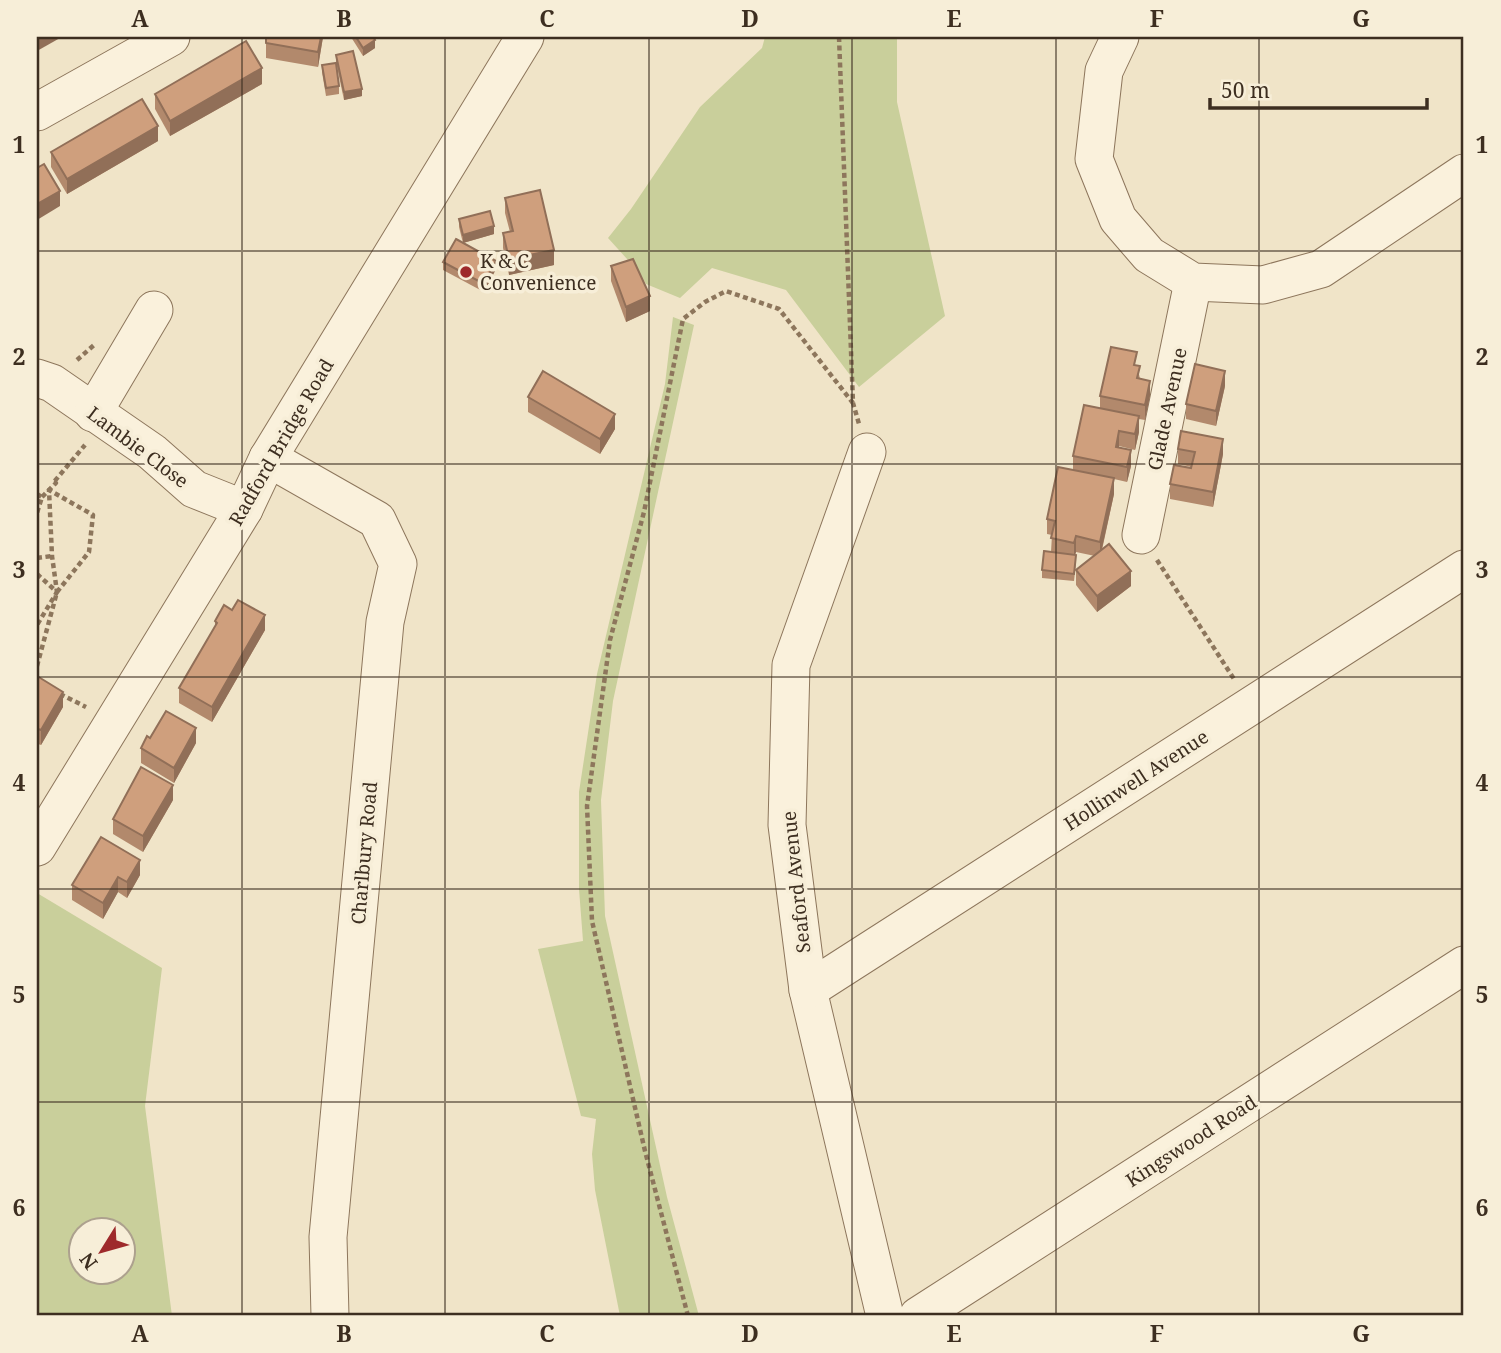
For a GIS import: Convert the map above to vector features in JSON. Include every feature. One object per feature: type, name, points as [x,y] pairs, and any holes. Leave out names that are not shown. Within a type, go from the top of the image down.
[{"type":"street","points":[[37,112],[171,37]]},
{"type":"street","name":"Radford Bridge Road","points":[[37,847],[244,509],[268,458],[525,37]]},
{"type":"street","points":[[1120,37],[1104,71],[1094,159],[1118,219],[1149,255],[1193,282],[1263,285],[1321,269],[1464,173]]},
{"type":"street","name":"Glade Avenue","points":[[1141,535],[1193,282]]},
{"type":"street","points":[[99,417],[154,310]]},
{"type":"street","name":"Lambie Close","points":[[37,378],[52,383],[152,452],[194,489],[244,509]]},
{"type":"street","name":"Seaford Avenue","points":[[867,452],[791,665],[787,825],[808,990],[885,1316]]},
{"type":"street","name":"Charlbury Road","points":[[268,458],[377,520],[398,564],[385,622],[328,1237],[330,1316]]},
{"type":"street","name":"Hollinwell Avenue","points":[[808,990],[1464,569]]},
{"type":"street","name":"Kingswood Road","points":[[918,1316],[1464,965]]},
{"type":"path","points":[[839,37],[853,402],[867,452]]},
{"type":"path","points":[[688,1316],[645,1150],[592,921],[587,806],[610,640],[644,512],[682,319],[726,291],[779,309],[853,402]]},
{"type":"path","points":[[37,513],[39,495],[56,483],[53,483],[99,417]]},
{"type":"path","points":[[37,666],[57,592],[52,556],[49,490]]},
{"type":"path","points":[[37,625],[57,592],[89,552],[93,515],[49,490]]},
{"type":"path","points":[[1141,535],[1252,706]]},
{"type":"path","points":[[37,558],[52,556]]},
{"type":"path","points":[[37,574],[57,592]]},
{"type":"path","points":[[59,694],[115,722]]},
{"type":"green space","points":[[765,37],[897,37],[897,102],[945,316],[859,387],[786,290],[712,268],[680,298],[646,284],[608,238],[631,209],[700,107],[762,48]]},
{"type":"green space","points":[[673,317],[694,325],[613,701],[601,800],[605,916],[667,1197],[699,1316],[620,1316],[595,1190],[592,1154],[596,1119],[581,1116],[538,949],[583,941],[579,889],[579,792],[597,674],[665,384]]},
{"type":"green space","points":[[37,893],[162,968],[145,1106],[172,1316],[37,1316]]},
{"type":"building","points":[[266,37],[321,37],[318,52],[266,43]]},
{"type":"building","points":[[356,37],[373,37],[375,40],[363,48]]},
{"type":"building","points":[[246,41],[262,68],[170,121],[155,94]]},
{"type":"building","points":[[353,51],[362,89],[344,92],[336,55]]},
{"type":"building","points":[[336,63],[339,86],[326,88],[322,65]]},
{"type":"building","points":[[142,99],[158,126],[67,179],[51,152]]},
{"type":"building","points":[[44,164],[60,191],[37,204],[37,168]]},
{"type":"building","points":[[540,190],[554,250],[509,259],[503,233],[513,231],[505,198]]},
{"type":"building","points":[[490,211],[494,226],[463,235],[459,219]]},
{"type":"building","points":[[456,239],[496,261],[484,284],[443,262]]},
{"type":"building","points":[[633,259],[650,296],[626,307],[611,266]]},
{"type":"building","points":[[1111,347],[1137,352],[1134,365],[1140,366],[1137,378],[1150,381],[1145,405],[1100,396]]},
{"type":"building","points":[[1195,364],[1225,371],[1216,411],[1186,404]]},
{"type":"building","points":[[543,371],[615,414],[600,439],[528,397]]},
{"type":"building","points":[[1084,405],[1139,416],[1135,434],[1119,431],[1116,447],[1131,450],[1127,467],[1073,456]]},
{"type":"building","points":[[1181,431],[1223,439],[1213,492],[1170,484],[1174,465],[1191,468],[1195,452],[1178,449]]},
{"type":"building","points":[[1058,467],[1114,478],[1100,542],[1076,536],[1074,543],[1051,538],[1055,521],[1047,519]]},
{"type":"building","points":[[1109,544],[1131,571],[1097,596],[1076,570]]},
{"type":"building","points":[[1044,551],[1076,555],[1074,574],[1042,570]]},
{"type":"building","points":[[238,600],[265,615],[212,707],[179,688],[217,623],[215,621],[224,605],[232,610]]},
{"type":"building","points":[[37,676],[63,692],[41,730],[37,731]]},
{"type":"building","points":[[166,711],[196,728],[174,768],[141,748]]},
{"type":"building","points":[[141,767],[173,785],[143,836],[113,819]]},
{"type":"building","points":[[101,837],[140,860],[127,882],[118,877],[103,903],[72,885]]},
{"type":"place","name":"K & C Convenience","points":[[466,272]]}]
